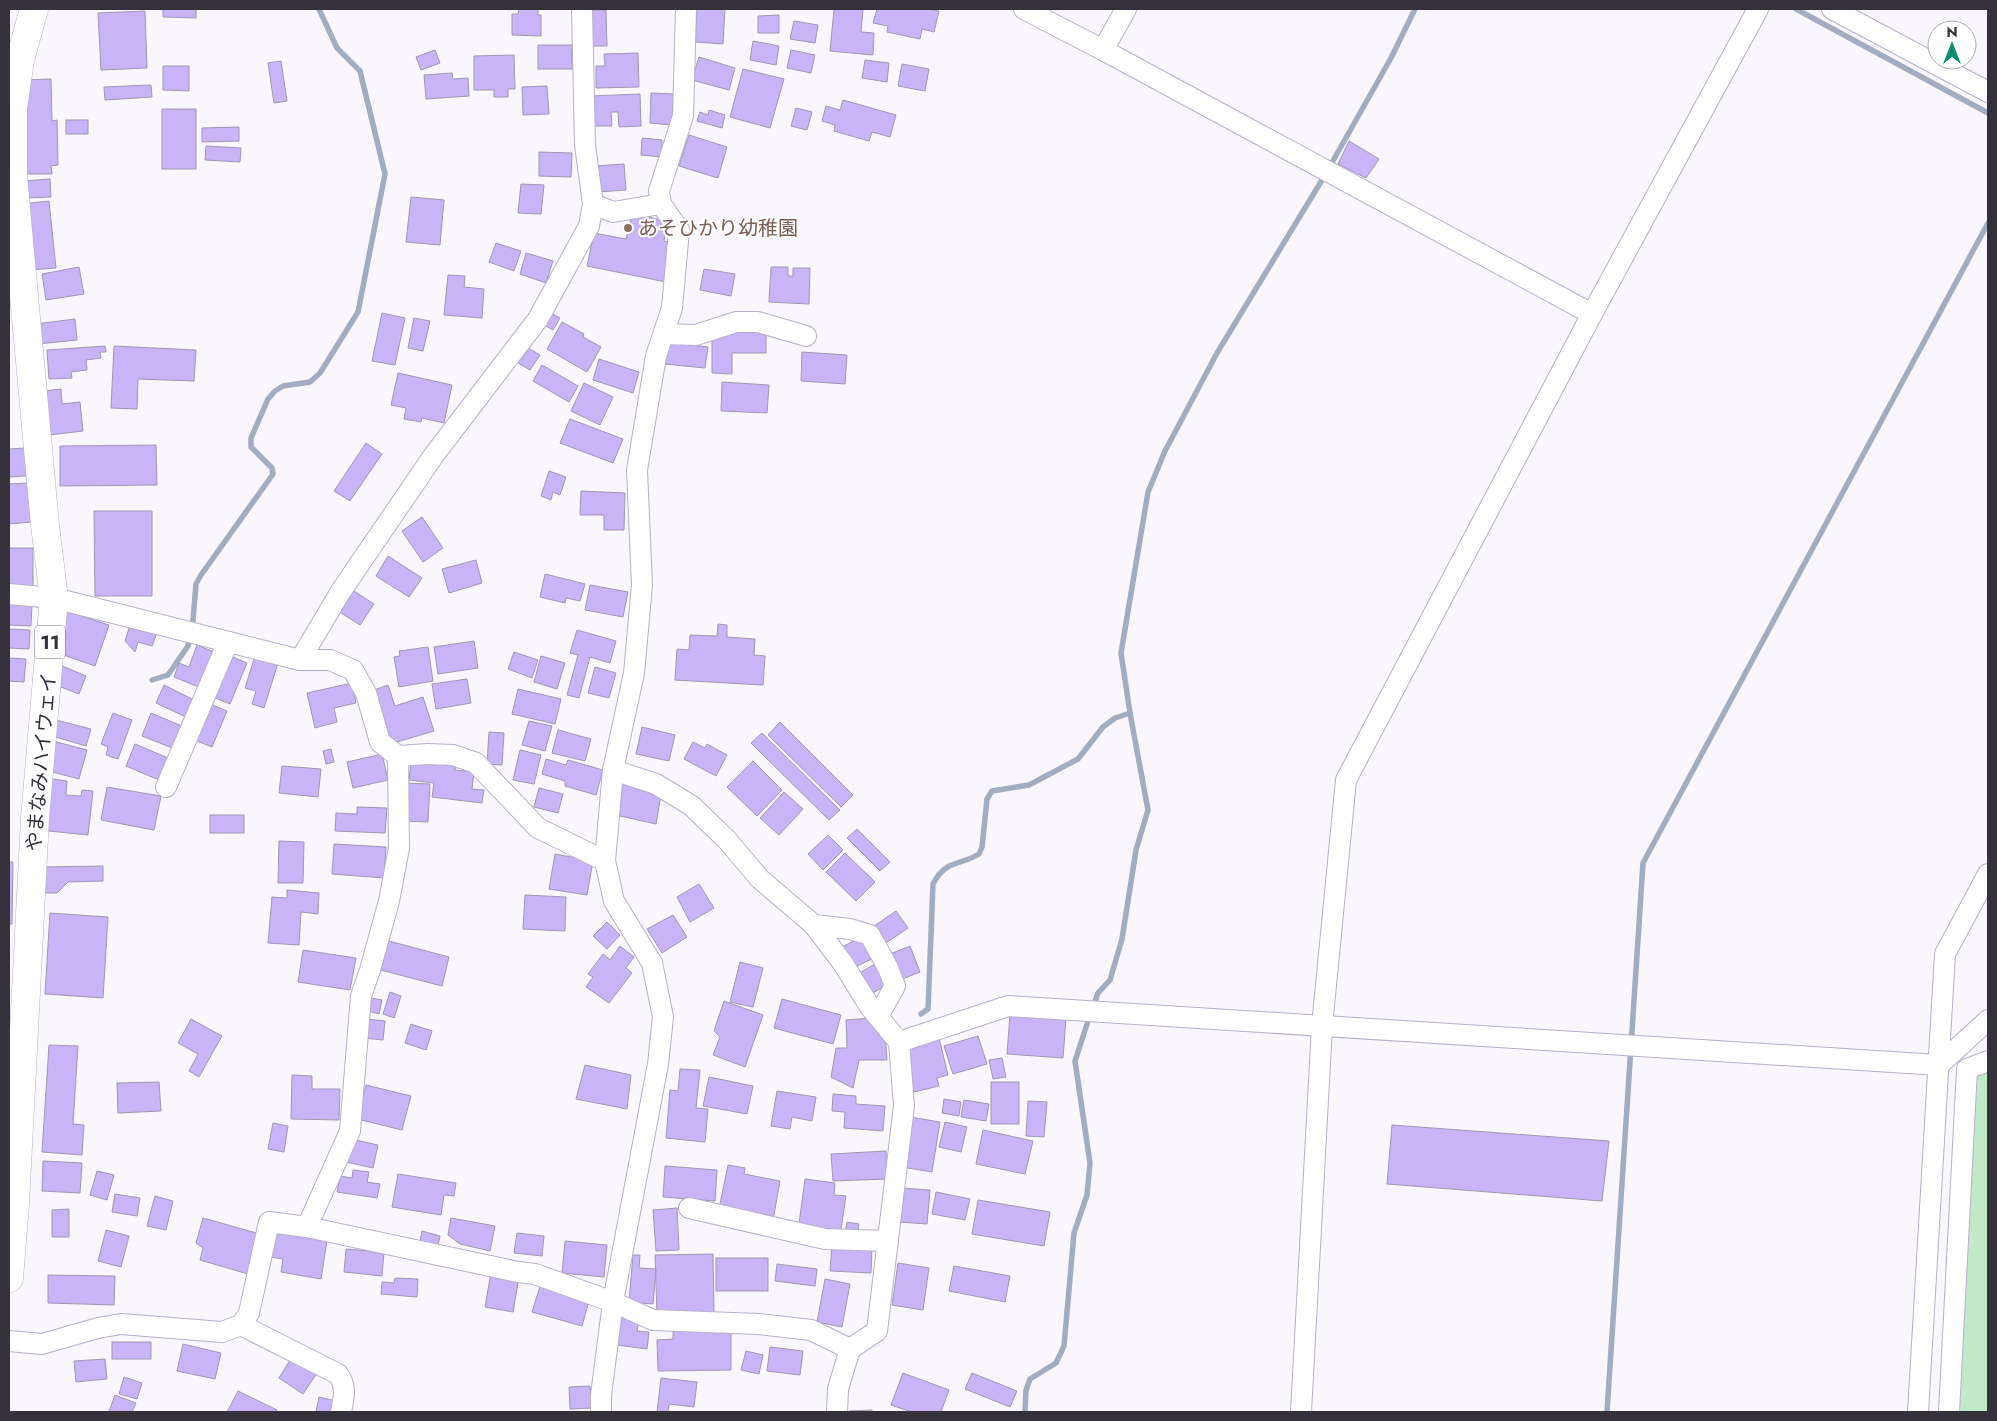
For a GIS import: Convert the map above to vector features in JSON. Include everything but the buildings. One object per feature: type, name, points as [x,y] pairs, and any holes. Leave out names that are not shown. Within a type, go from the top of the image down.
[{"type":"main road","name":"やまなみハイウェイ","points":[[9,1278],[16,1025],[54,598],[45,525],[13,176],[13,108],[20,60],[34,9]]},
{"type":"street","points":[[300,660],[341,591],[434,455],[538,319],[589,226],[593,204],[585,145],[582,9]]},
{"type":"street","points":[[601,1412],[601,1395],[613,1302],[658,1064],[663,1017],[652,963],[614,901],[605,861],[612,770],[634,672],[642,584],[637,470],[656,356],[672,308],[679,230],[661,204],[659,191],[684,116],[686,9]]},
{"type":"street","points":[[1024,9],[1592,314]]},
{"type":"street","points":[[1103,50],[1126,9]]},
{"type":"street","points":[[1301,1412],[1322,1026],[1346,780],[1592,314],[1758,9]]},
{"type":"street","points":[[1832,9],[1988,92]]},
{"type":"street","points":[[593,204],[612,212],[661,204]]},
{"type":"street","points":[[664,334],[696,335],[736,322],[758,322],[806,336]]},
{"type":"street","points":[[9,594],[54,598],[300,660],[330,660],[353,670],[366,693],[380,742],[398,756],[453,755],[476,763],[538,828],[605,861]]},
{"type":"street","points":[[166,787],[228,642]]},
{"type":"street","points":[[307,1227],[350,1131],[361,996],[389,901],[399,848],[398,756]]},
{"type":"street","points":[[612,770],[656,784],[692,806],[727,840],[760,879],[814,925],[842,962],[870,1008],[899,1042],[904,1106],[877,1330],[850,1349],[838,1389],[837,1412]]},
{"type":"street","points":[[1918,1412],[1945,954],[1988,874]]},
{"type":"street","points":[[814,925],[850,929],[870,934],[895,986],[878,1016]]},
{"type":"street","points":[[899,1042],[1008,1006],[1939,1065],[1988,1020]]},
{"type":"street","points":[[1949,1412],[1967,1069],[1988,1061]]},
{"type":"street","points":[[689,1208],[825,1239],[888,1241]]},
{"type":"street","points":[[9,1341],[42,1344],[98,1328],[121,1324],[222,1332],[241,1325],[249,1313],[269,1222],[307,1227],[535,1274],[613,1302],[653,1320],[759,1324],[811,1330],[850,1349]]},
{"type":"street","points":[[241,1325],[338,1374],[344,1383],[345,1394],[341,1412]]},
{"type":"green space","points":[[1988,1067],[1988,1412],[1956,1412],[1973,1072]]},
{"type":"waterway","points":[[152,680],[168,675],[188,646],[193,620],[196,584],[273,474],[272,468],[251,447],[251,438],[268,399],[283,386],[310,382],[320,373],[358,312],[385,174],[360,71],[337,48],[319,9]]},
{"type":"waterway","points":[[1093,1007],[1098,993],[1110,980],[1122,939],[1136,850],[1148,810],[1121,653],[1148,492],[1165,451],[1217,353],[1325,175],[1391,58],[1415,9]]},
{"type":"waterway","points":[[1796,9],[1988,113]]},
{"type":"waterway","points":[[1607,1412],[1643,863],[1988,223]]},
{"type":"waterway","points":[[921,1014],[928,1009],[933,884],[942,871],[948,867],[979,854],[982,847],[987,799],[992,791],[1029,785],[1078,759],[1103,727],[1115,718],[1130,713]]},
{"type":"waterway","points":[[1025,1412],[1026,1390],[1030,1379],[1056,1363],[1064,1346],[1074,1233],[1087,1195],[1090,1163],[1075,1061],[1090,1015]]},
{"type":"place","name":"あそひかり幼稚園","points":[[628,228]]}]
